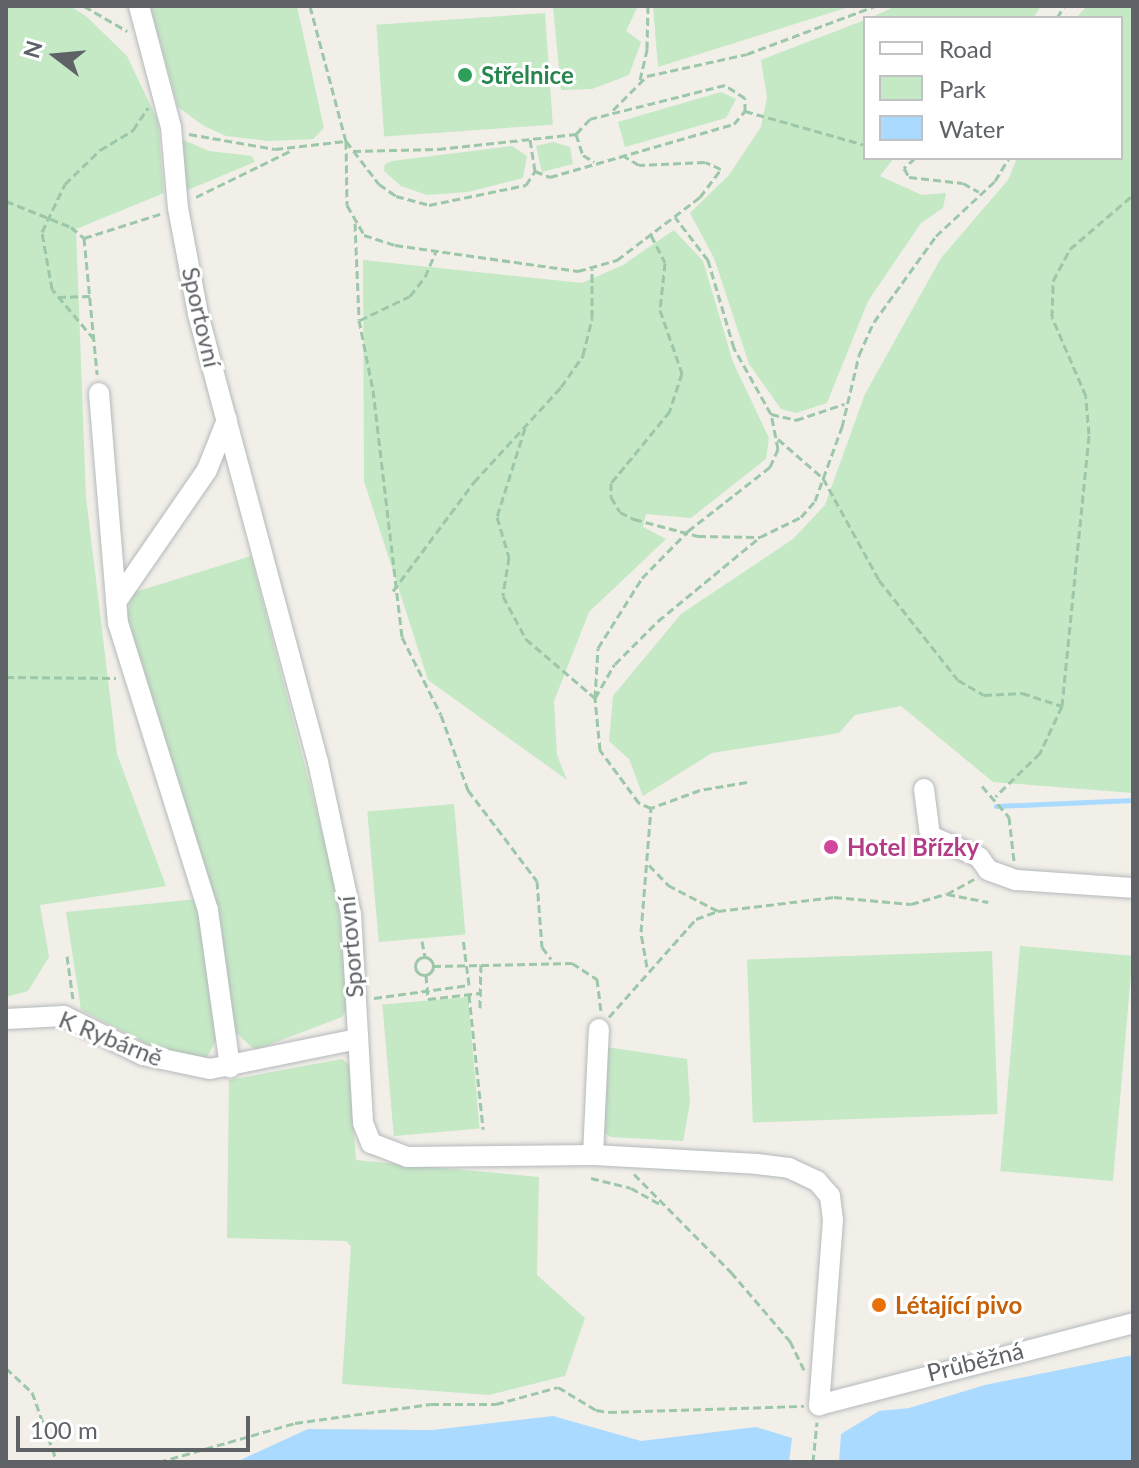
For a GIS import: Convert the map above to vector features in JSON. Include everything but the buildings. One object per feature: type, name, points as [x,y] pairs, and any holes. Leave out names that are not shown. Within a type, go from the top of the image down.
[{"type":"street","name":"Sportovní","points":[[139,6],[171,127],[178,208],[198,314],[318,762],[351,914],[363,1123],[379,1148],[407,1157],[618,1156],[789,1168],[817,1181],[830,1196],[819,1405]]},
{"type":"street","points":[[99,393],[118,623],[208,910],[230,1067]]},
{"type":"street","points":[[116,602],[207,470],[227,420]]},
{"type":"street","points":[[924,789],[930,836],[979,857],[988,870],[1016,880],[1133,888]]},
{"type":"street","name":"K Rybárně","points":[[6,1019],[45,1013],[75,1019],[162,1061],[230,1067],[357,1039]]},
{"type":"street","points":[[593,1155],[599,1029]]},
{"type":"street","name":"Průběžná","points":[[819,1405],[1133,1323]]},
{"type":"path","points":[[84,6],[148,42]]},
{"type":"path","points":[[310,6],[346,141],[387,190],[429,205],[526,185],[535,171],[530,138]]},
{"type":"path","points":[[611,112],[640,80],[647,49],[648,6]]},
{"type":"path","points":[[640,80],[793,40],[875,6]]},
{"type":"path","points":[[353,151],[576,134],[590,119],[611,112],[725,85],[740,90],[745,111]]},
{"type":"path","points":[[94,339],[57,297],[42,250],[46,215],[65,184],[100,150],[133,130],[160,88]]},
{"type":"path","points":[[745,111],[863,144]]},
{"type":"path","points":[[535,171],[550,177],[594,162],[624,156],[734,124],[745,111]]},
{"type":"path","points":[[171,127],[220,143],[292,150],[346,141]]},
{"type":"path","points":[[576,134],[583,155],[594,162]]},
{"type":"path","points":[[346,141],[343,174],[355,223],[359,320],[373,390],[393,591],[402,637],[441,715],[459,772],[482,815],[537,881],[542,947],[551,959]]},
{"type":"path","points":[[6,201],[46,215],[84,238],[178,208],[292,150]]},
{"type":"path","points":[[355,223],[378,241],[556,269],[592,269],[617,260],[675,217],[700,197],[721,169],[718,164],[639,165],[624,156]]},
{"type":"path","points":[[913,160],[904,168],[909,177],[963,183],[980,193]]},
{"type":"path","points":[[595,698],[615,664],[658,621],[760,537],[801,517],[815,501],[874,322],[936,236],[980,193],[1007,160]]},
{"type":"path","points":[[996,796],[1040,753],[1062,706],[1089,434],[1086,396],[1052,317],[1053,281],[1070,249],[1133,195]]},
{"type":"path","points":[[675,217],[708,260],[734,348],[771,414],[778,439],[770,467],[688,531],[642,578],[604,634],[594,663],[600,750],[639,803],[651,808],[700,790],[747,782]]},
{"type":"path","points":[[651,235],[665,263],[660,310],[682,373],[670,411],[611,483],[611,497],[620,512],[634,519],[715,538],[760,537]]},
{"type":"path","points":[[84,238],[99,393]]},
{"type":"path","points":[[359,320],[410,296],[436,251]]},
{"type":"path","points":[[393,591],[474,482],[525,428],[583,355],[594,301],[592,269]]},
{"type":"path","points":[[57,297],[90,296]]},
{"type":"path","points":[[771,414],[796,420],[845,403]]},
{"type":"path","points":[[525,428],[497,517],[509,557],[503,596],[526,639],[595,698]]},
{"type":"path","points":[[778,439],[823,478],[879,580],[958,680],[984,695],[1022,693],[1062,706]]},
{"type":"path","points":[[6,677],[39,674],[88,681],[135,675]]},
{"type":"path","points":[[982,786],[996,796],[1009,817],[1016,880]]},
{"type":"path","points":[[648,968],[641,932],[651,808]]},
{"type":"path","points":[[648,863],[668,885],[718,911]]},
{"type":"path","points":[[599,1029],[648,968],[696,919],[718,911],[834,897],[911,904],[947,894],[988,870]]},
{"type":"path","points":[[947,894],[988,902]]},
{"type":"path","points":[[356,1004],[469,985],[463,938]]},
{"type":"path","points":[[422,941],[425,957],[433,966]]},
{"type":"path","points":[[67,956],[75,1019]]},
{"type":"path","points":[[425,957],[415,965],[426,975]]},
{"type":"path","points":[[480,993],[428,999],[426,975],[433,966],[481,962],[551,959],[584,967],[597,979],[602,999],[599,1029]]},
{"type":"path","points":[[480,1008],[481,962]]},
{"type":"path","points":[[469,995],[483,1129]]},
{"type":"path","points":[[618,1156],[731,1272],[790,1341],[819,1405],[813,1462]]},
{"type":"path","points":[[591,1178],[631,1188],[663,1205]]},
{"type":"path","points":[[6,1368],[32,1392],[57,1462]]},
{"type":"path","points":[[159,1462],[295,1423],[431,1404],[496,1404],[558,1387],[596,1410],[609,1412],[819,1405]]},
{"type":"green space","points":[[6,6],[70,6],[86,16],[127,56],[158,121],[164,193],[76,229],[86,497],[117,754],[166,886],[40,905],[49,957],[28,991],[6,997]]},
{"type":"green space","points":[[150,6],[297,6],[324,128],[313,139],[268,141],[226,136],[204,126],[178,107]]},
{"type":"green space","points":[[553,6],[638,6],[626,31],[641,42],[629,75],[592,89],[561,90]]},
{"type":"green space","points":[[653,6],[852,6],[658,67]]},
{"type":"green space","points":[[896,6],[1041,6],[1034,16],[874,16]]},
{"type":"green space","points":[[1087,6],[1133,6],[1133,793],[993,782],[901,706],[855,715],[839,733],[712,753],[643,796],[629,759],[609,741],[613,696],[681,614],[793,539],[825,505],[865,394],[941,258],[1008,180],[1016,160],[1123,160],[1123,16],[1078,16]]},
{"type":"green space","name":"Střelnice","points":[[545,13],[553,125],[384,137],[376,25]]},
{"type":"green space","points":[[863,21],[863,160],[892,160],[880,176],[922,195],[946,193],[943,208],[921,223],[868,301],[827,403],[796,413],[781,409],[749,364],[714,258],[690,213],[729,175],[761,127],[767,97],[761,60]]},
{"type":"green space","points":[[721,92],[736,99],[726,118],[625,147],[618,122]]},
{"type":"green space","points":[[179,138],[209,151],[252,156],[255,162],[185,191]]},
{"type":"green space","points":[[553,142],[570,147],[573,164],[542,172],[536,146]]},
{"type":"green space","points":[[512,146],[527,156],[523,178],[468,192],[427,195],[401,186],[384,171],[385,164],[392,161]]},
{"type":"green space","points":[[674,230],[703,261],[733,362],[769,438],[766,459],[691,518],[646,514],[643,527],[666,539],[589,612],[554,701],[557,755],[567,780],[428,680],[364,481],[363,260],[582,283],[623,265]]},
{"type":"green space","points":[[251,556],[336,887],[349,1006],[342,1017],[255,1050],[233,1030],[206,871],[127,616],[132,593]]},
{"type":"green space","points":[[454,804],[465,935],[379,942],[367,812]]},
{"type":"green space","points":[[198,899],[217,1038],[206,1059],[153,1047],[81,1010],[66,912]]},
{"type":"green space","points":[[1020,946],[1133,956],[1113,1181],[1000,1171]]},
{"type":"green space","points":[[992,951],[998,1114],[753,1122],[747,960]]},
{"type":"green space","points":[[468,997],[480,1128],[394,1136],[382,1004]]},
{"type":"green space","points":[[606,1047],[687,1059],[690,1103],[683,1141],[611,1137],[602,1131]]},
{"type":"green space","points":[[342,1059],[349,1065],[356,1160],[539,1177],[537,1275],[585,1318],[565,1376],[489,1395],[342,1384],[351,1246],[346,1241],[227,1238],[229,1080]]},
{"type":"water","points":[[1133,1355],[1133,1462],[839,1462],[841,1434],[879,1411],[909,1408],[985,1385]]},
{"type":"water","points":[[553,1416],[641,1441],[756,1427],[792,1438],[789,1462],[236,1462],[308,1429],[432,1430]]},
{"type":"waterway","points":[[996,806],[1133,800]]},
{"type":"place","name":"Střelnice","points":[[465,75]]},
{"type":"place","name":"Hotel Břízky","points":[[831,847]]},
{"type":"place","name":"Létající pivo","points":[[879,1305]]}]
